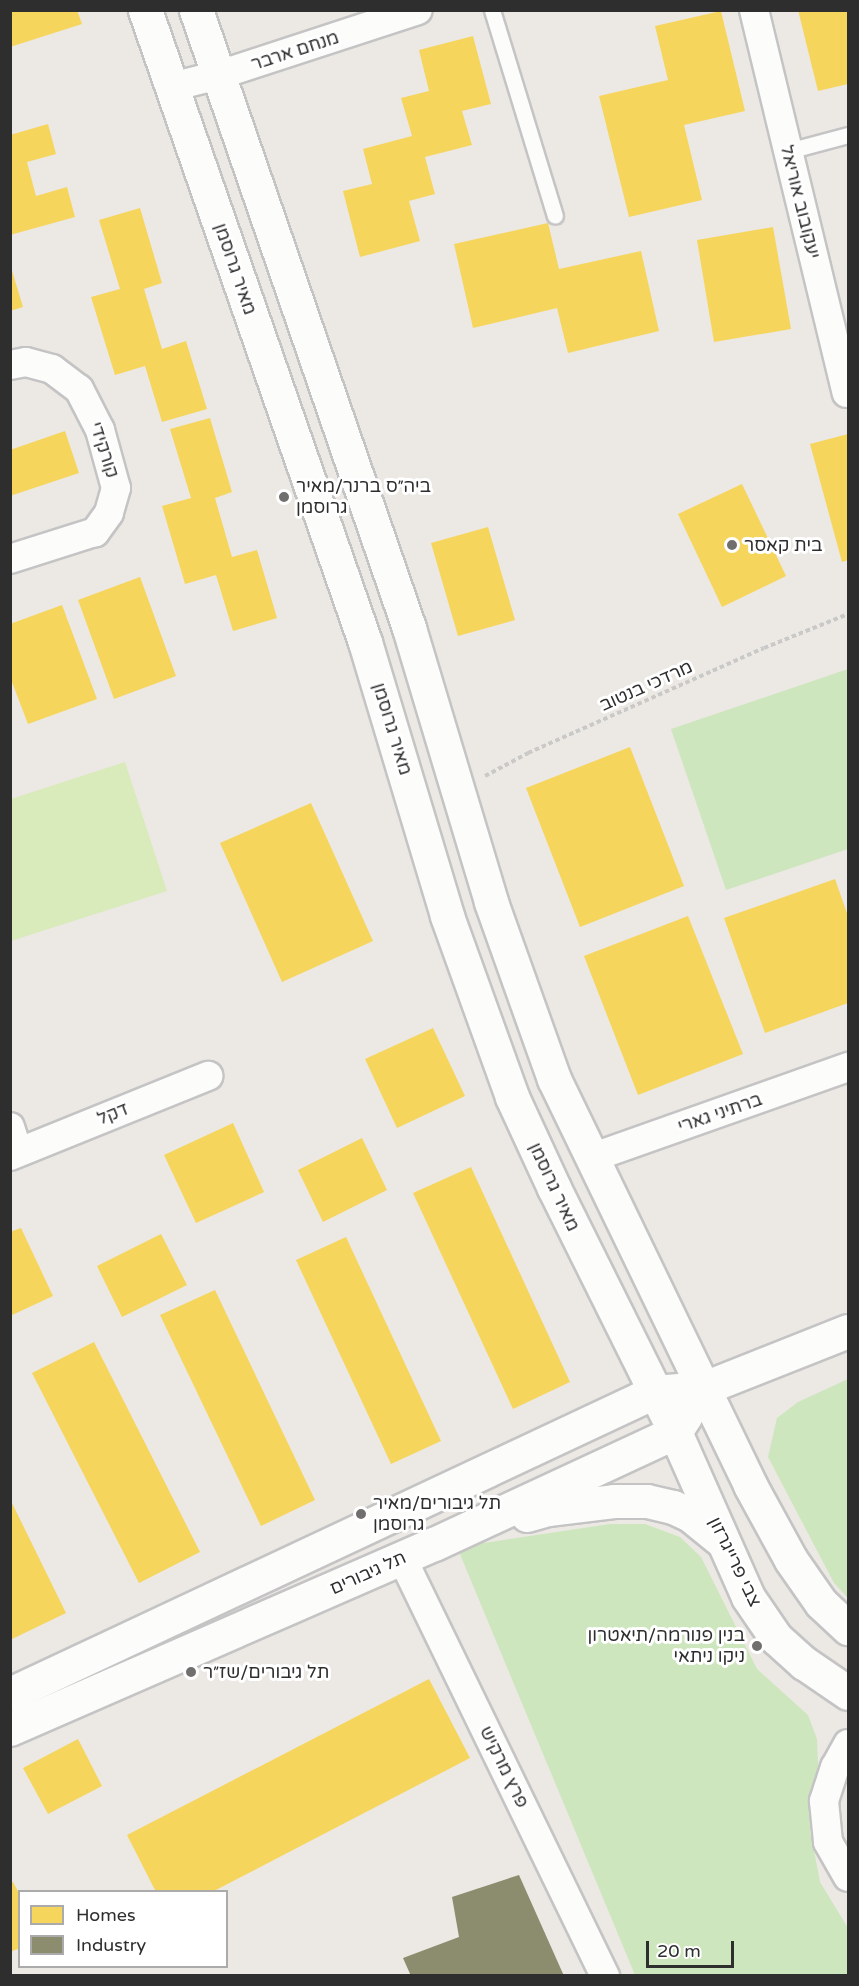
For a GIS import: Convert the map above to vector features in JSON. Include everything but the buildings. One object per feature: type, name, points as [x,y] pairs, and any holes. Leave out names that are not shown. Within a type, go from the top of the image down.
[{"type":"street","name":"מאיר גרוסמן","points":[[145,10],[366,642],[447,916],[481,1015],[521,1117],[675,1432]]},
{"type":"street","points":[[196,10],[409,628],[520,990],[554,1079],[750,1485],[791,1560],[821,1603],[849,1628]]},
{"type":"street","name":"מנחם ארבר","points":[[171,87],[219,75],[418,10]]},
{"type":"street","name":"יעקובוב אוריאל","points":[[754,10],[847,393]]},
{"type":"street","name":"קורקידי","points":[[10,365],[26,362],[52,369],[79,388],[100,430],[116,488],[109,513],[95,532],[10,559]]},
{"type":"street","name":"ברתיני גארי","points":[[591,1158],[849,1067]]},
{"type":"street","name":"דקל","points":[[13,1145],[207,1077]]},
{"type":"street","points":[[10,1694],[654,1392],[704,1388],[849,1331]]},
{"type":"street","points":[[675,1432],[704,1388]]},
{"type":"street","name":"צבי פרייגרזון","points":[[675,1432],[748,1597],[776,1638],[804,1663],[849,1694]]},
{"type":"street","name":"תל גיבורים","points":[[10,1729],[434,1544],[675,1432]]},
{"type":"street","points":[[434,1544],[548,1509],[614,1501],[647,1502],[673,1507],[690,1515],[724,1542]]},
{"type":"street","name":"פרץ מרקיש","points":[[402,1558],[605,1976]]},
{"type":"street","points":[[849,1744],[835,1767],[824,1801],[828,1842],[849,1877]]},
{"type":"lane","points":[[492,10],[555,216]]},
{"type":"lane","points":[[788,151],[849,135]]},
{"type":"path","name":"מרדכי בנטוב","points":[[457,787],[475,783],[528,753],[764,648],[849,614]]},
{"type":"green space","points":[[848,669],[848,849],[726,890],[671,729]]},
{"type":"green space","points":[[125,762],[167,891],[11,941],[11,799]]},
{"type":"green space","points":[[848,1379],[848,1598],[834,1583],[768,1457],[777,1418],[798,1402]]},
{"type":"green space","points":[[610,1524],[645,1524],[680,1537],[701,1557],[757,1669],[808,1715],[817,1739],[818,1765],[810,1830],[820,1882],[848,1928],[848,1975],[635,1975],[457,1547]]},
{"type":"place","name":"ביה״ס ברנר/מאיר גרוסמן","points":[[284,497]]},
{"type":"place","name":"בית קאסר","points":[[732,545]]},
{"type":"place","name":"תל גיבורים/מאיר גרוסמן","points":[[361,1514]]},
{"type":"place","name":"בנין פנורמה/תיאטרון ניקו ניתאי","points":[[757,1646]]},
{"type":"place","name":"תל גיבורים/שז״ר","points":[[191,1672]]}]
